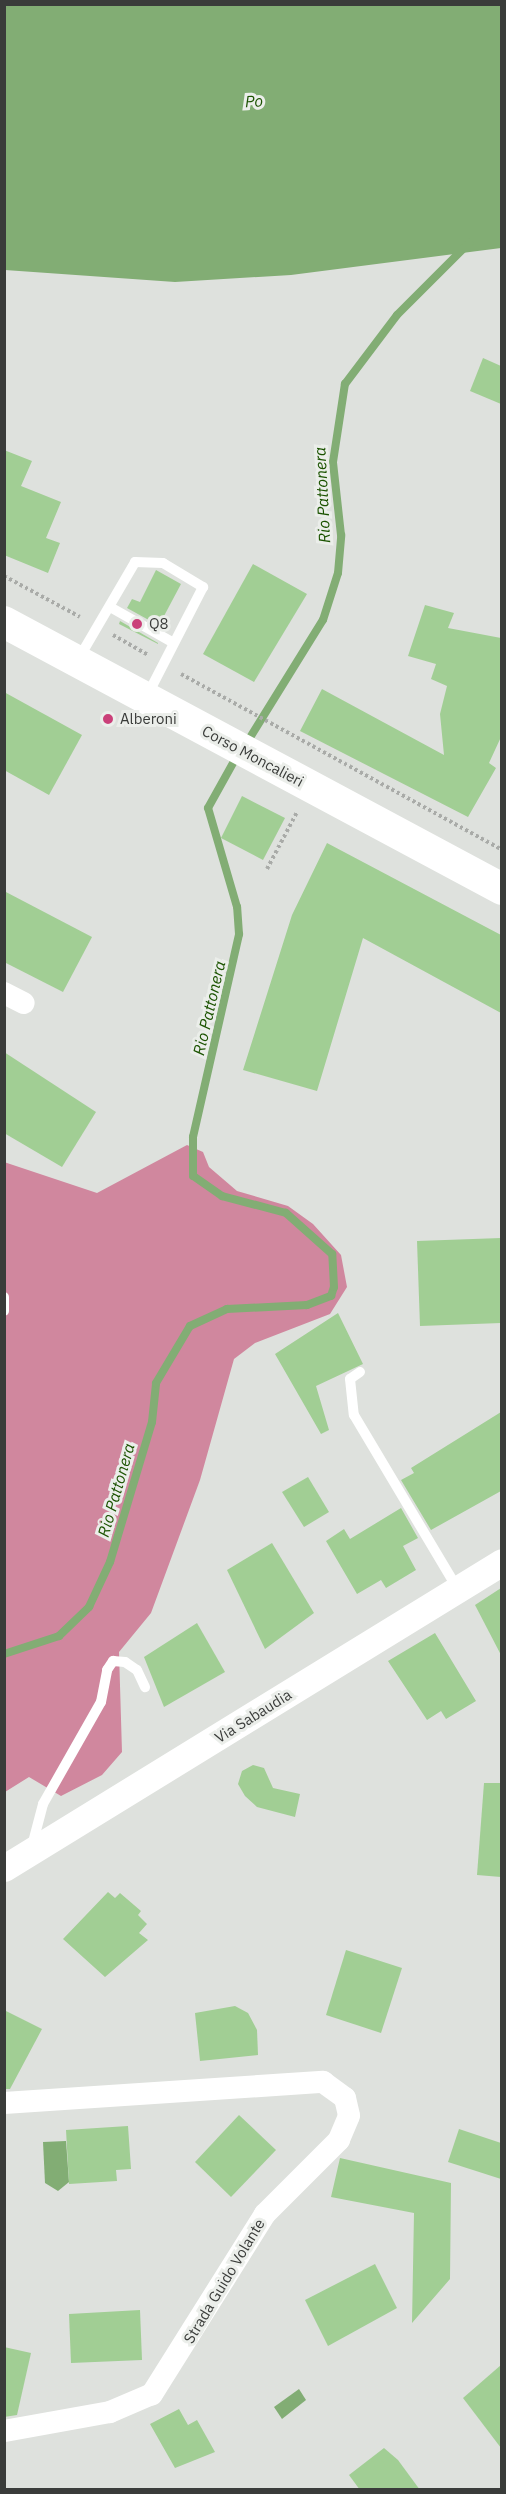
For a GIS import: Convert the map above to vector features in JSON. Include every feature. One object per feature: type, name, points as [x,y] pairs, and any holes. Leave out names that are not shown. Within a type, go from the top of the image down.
[{"type":"main road","name":"Corso Moncalieri","points":[[4,622],[501,889]]},
{"type":"street","name":"Via Sabaudia","points":[[4,1868],[501,1562]]},
{"type":"street","name":"Strada Guido Volante","points":[[4,2103],[323,2082],[345,2098],[349,2116],[339,2140],[265,2214],[152,2394],[110,2412],[4,2431]]},
{"type":"lane","points":[[77,661],[135,562],[163,563],[203,586],[145,699]]},
{"type":"lane","points":[[110,607],[174,643]]},
{"type":"lane","points":[[4,1297],[4,1311]]},
{"type":"lane","points":[[360,1372],[350,1379],[354,1415],[458,1588]]},
{"type":"lane","points":[[31,1852],[37,1817],[101,1702],[106,1670],[113,1661],[125,1662],[137,1670],[145,1687]]},
{"type":"path","points":[[228,700],[501,850]]},
{"type":"path","points":[[267,869],[292,822]]},
{"type":"shaded area","points":[[187,1145],[203,1152],[209,1167],[237,1191],[288,1206],[313,1224],[341,1255],[347,1287],[330,1314],[255,1343],[234,1359],[200,1480],[151,1613],[119,1652],[122,1752],[102,1775],[61,1796],[29,1777],[5,1792],[4,1162],[97,1193]]},
{"type":"water","name":"Po","points":[[5,4],[501,5],[501,248],[291,275],[175,282],[5,270]]},
{"type":"water","points":[[66,2141],[69,2182],[58,2191],[45,2183],[43,2142]]},
{"type":"water","points":[[299,2389],[306,2400],[282,2419],[274,2407]]},
{"type":"building","points":[[483,358],[501,366],[501,404],[470,391]]},
{"type":"building","points":[[4,450],[32,461],[21,486],[61,502],[46,538],[60,543],[48,573],[4,555]]},
{"type":"building","points":[[253,564],[307,594],[254,682],[203,654]]},
{"type":"building","points":[[156,570],[181,584],[164,616],[170,620],[165,629],[127,608],[132,599],[140,602]]},
{"type":"building","points":[[425,605],[454,613],[448,628],[501,638],[501,737],[489,763],[496,768],[468,817],[300,731],[322,689],[444,755],[440,714],[447,686],[431,679],[436,664],[408,656]]},
{"type":"building","points":[[120,621],[158,643],[158,644],[119,624]]},
{"type":"building","points":[[4,692],[82,735],[49,795],[4,770]]},
{"type":"building","points":[[242,796],[285,818],[263,860],[221,838]]},
{"type":"building","points":[[327,843],[501,935],[501,1013],[363,938],[317,1091],[243,1070],[292,915]]},
{"type":"building","points":[[4,891],[92,937],[63,992],[4,962]]},
{"type":"building","points":[[4,1052],[96,1112],[62,1167],[4,1133]]},
{"type":"building","points":[[501,1238],[501,1323],[420,1326],[417,1241]]},
{"type":"building","points":[[338,1313],[363,1364],[316,1386],[329,1430],[321,1434],[275,1354]]},
{"type":"building","points":[[501,1412],[501,1491],[431,1530],[401,1480],[414,1473],[411,1468]]},
{"type":"building","points":[[308,1477],[329,1512],[304,1527],[282,1492]]},
{"type":"building","points":[[401,1508],[418,1538],[403,1546],[416,1570],[386,1588],[381,1580],[357,1594],[326,1541],[344,1529],[350,1539]]},
{"type":"building","points":[[272,1543],[314,1613],[265,1649],[227,1570]]},
{"type":"building","points":[[501,1588],[501,1655],[475,1605]]},
{"type":"building","points":[[197,1623],[225,1672],[164,1707],[144,1657]]},
{"type":"building","points":[[435,1633],[476,1701],[446,1719],[441,1711],[427,1720],[388,1661]]},
{"type":"building","points":[[253,1765],[264,1768],[273,1788],[300,1794],[295,1817],[257,1807],[245,1796],[238,1784],[242,1771]]},
{"type":"building","points":[[484,1783],[501,1783],[501,1877],[477,1875]]},
{"type":"building","points":[[108,1892],[115,1898],[120,1893],[141,1911],[138,1915],[147,1924],[139,1933],[148,1940],[105,1977],[63,1939]]},
{"type":"building","points":[[346,1950],[402,1968],[381,2033],[326,2015]]},
{"type":"building","points":[[235,2006],[248,2013],[257,2030],[258,2055],[200,2061],[195,2013]]},
{"type":"building","points":[[4,2010],[42,2029],[10,2089],[4,2089]]},
{"type":"building","points":[[239,2115],[276,2150],[231,2197],[195,2162]]},
{"type":"building","points":[[128,2126],[131,2169],[116,2170],[117,2181],[69,2184],[66,2130]]},
{"type":"building","points":[[459,2129],[501,2143],[501,2179],[448,2162]]},
{"type":"building","points":[[340,2158],[451,2183],[450,2279],[412,2323],[414,2213],[331,2197]]},
{"type":"building","points":[[375,2264],[397,2308],[328,2346],[305,2300]]},
{"type":"building","points":[[140,2310],[142,2360],[71,2363],[69,2314]]},
{"type":"building","points":[[4,2347],[31,2353],[17,2415],[4,2417]]},
{"type":"building","points":[[501,2365],[501,2448],[463,2398]]},
{"type":"building","points":[[179,2409],[188,2425],[197,2420],[215,2452],[175,2468],[150,2424]]},
{"type":"building","points":[[384,2448],[398,2460],[420,2490],[360,2490],[349,2475]]},
{"type":"waterway","name":"Rio Pattonera","points":[[246,744],[323,620],[338,573],[341,535],[333,462],[345,384],[397,315],[469,243]]},
{"type":"waterway","name":"Rio Pattonera","points":[[4,1654],[59,1636],[89,1607],[110,1562],[152,1422],[156,1383],[190,1326],[227,1309],[307,1305],[331,1296],[334,1287],[332,1254],[286,1213],[222,1196],[193,1176],[193,1137],[239,934],[237,907],[208,808],[238,754]]},
{"type":"place","name":"Q8","points":[[137,624]]},
{"type":"place","name":"Alberoni","points":[[108,719]]}]
